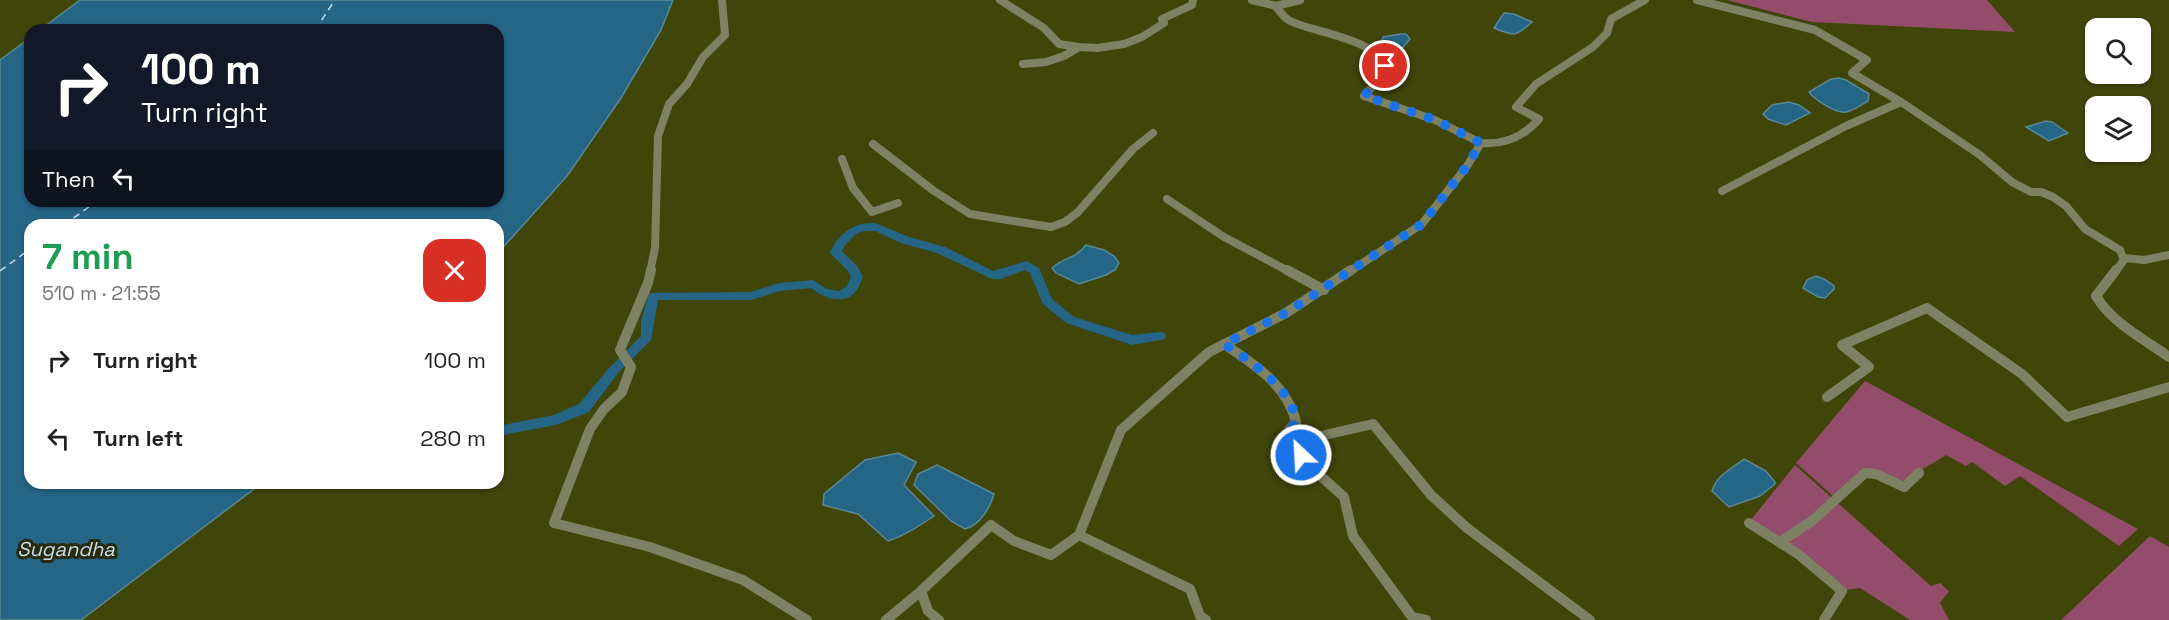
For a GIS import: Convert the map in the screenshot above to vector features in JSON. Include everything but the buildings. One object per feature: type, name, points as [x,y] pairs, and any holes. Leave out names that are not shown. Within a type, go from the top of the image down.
[{"type":"street","points":[[722,0],[725,35],[703,57],[687,84],[669,104],[658,136],[655,248],[648,283],[620,350],[631,367],[622,392],[604,409],[590,429],[554,523],[650,547],[743,580],[807,620]]},
{"type":"street","points":[[1000,0],[1044,28],[1059,44],[1097,48],[1124,44],[1142,37],[1164,23],[1162,19],[1192,5],[1193,0]]},
{"type":"street","points":[[1252,0],[1276,7],[1284,7],[1300,0]]},
{"type":"street","points":[[1276,7],[1288,20],[1356,43],[1379,55],[1383,60],[1385,73],[1364,96],[1435,120],[1481,143],[1491,145],[1530,129],[1539,119],[1516,107],[1536,84],[1593,47],[1607,33],[1611,19],[1646,0]]},
{"type":"street","points":[[1697,0],[1815,30],[1867,60],[1852,74],[1901,102],[1980,155],[2012,182],[2031,192],[2041,192],[2053,197],[2066,206],[2085,229],[2120,250],[2124,258]]},
{"type":"street","points":[[1023,64],[1046,62],[1079,47]]},
{"type":"street","points":[[1722,191],[1846,126],[1901,102]]},
{"type":"street","points":[[873,144],[952,204],[971,215],[1030,222],[1048,228],[1065,222],[1081,209],[1102,189],[1139,141],[1153,134]]},
{"type":"street","points":[[885,620],[921,591],[991,525],[1014,541],[1051,555],[1079,535],[1121,430],[1209,352],[1286,313],[1422,224],[1467,166],[1481,143]]},
{"type":"street","points":[[842,159],[850,183],[859,198],[872,212],[898,203]]},
{"type":"street","points":[[1167,200],[1221,236],[1256,252],[1324,290]]},
{"type":"street","points":[[2124,258],[2144,260],[2169,255]]},
{"type":"street","points":[[2124,258],[2118,270],[2096,296],[2099,304],[2169,357]]},
{"type":"street","points":[[1827,397],[1869,367],[1842,345],[1927,308],[2022,374],[2067,417],[2169,387]]},
{"type":"street","points":[[1224,344],[1247,359],[1276,385],[1295,415],[1296,422],[1289,430],[1288,439],[1314,470],[1344,497],[1352,520],[1353,536],[1412,617],[1426,620]]},
{"type":"street","points":[[1289,430],[1316,437],[1373,424],[1431,495],[1460,521],[1590,620]]},
{"type":"street","points":[[1780,542],[1812,521],[1865,473],[1876,474],[1904,487],[1919,473]]},
{"type":"street","points":[[1749,523],[1798,554],[1842,591],[1824,620]]},
{"type":"street","points":[[1079,535],[1190,589],[1200,616],[1206,620]]},
{"type":"street","points":[[921,591],[928,610],[939,620]]},
{"type":"shaded area","points":[[1727,0],[1987,0],[2015,32],[1812,22]]},
{"type":"shaded area","points":[[1865,381],[2138,529],[2119,546],[2020,476],[2005,486],[1972,462],[1966,466],[1946,455],[1901,482],[1867,468],[1833,496],[1796,463]]},
{"type":"shaded area","points":[[1795,465],[1931,586],[1940,583],[1949,591],[1940,603],[1949,620],[1910,620],[1860,588],[1844,590],[1750,521]]},
{"type":"shaded area","points":[[2150,536],[2169,547],[2169,620],[2061,620]]},
{"type":"water","name":"Sugandha","points":[[80,0],[673,0],[661,30],[621,98],[567,176],[504,246],[504,219],[24,219],[24,489],[254,489],[81,620],[0,620],[0,60],[24,42],[24,207],[504,207],[504,24],[48,24]]},
{"type":"water","points":[[1504,13],[1514,14],[1532,22],[1515,34],[1507,33],[1494,28]]},
{"type":"water","points":[[1406,34],[1410,39],[1400,51],[1388,51],[1380,47],[1383,37]]},
{"type":"water","points":[[1839,78],[1869,94],[1868,101],[1842,112],[1826,105],[1809,92],[1831,79]]},
{"type":"water","points":[[1789,102],[1799,105],[1810,113],[1786,125],[1768,119],[1763,114],[1772,105]]},
{"type":"water","points":[[2046,121],[2052,122],[2068,133],[2049,141],[2026,127]]},
{"type":"water","points":[[1086,245],[1104,250],[1114,256],[1119,263],[1115,270],[1079,284],[1056,273],[1052,268],[1077,253]]},
{"type":"water","points":[[1816,276],[1834,286],[1825,298],[1818,297],[1803,288],[1807,280]]},
{"type":"water","points":[[898,453],[916,462],[904,485],[934,516],[907,533],[888,541],[858,514],[823,505],[824,494],[865,460]]},
{"type":"water","points":[[1744,459],[1766,471],[1775,484],[1760,496],[1729,507],[1712,491],[1721,476]]},
{"type":"water","points":[[937,465],[994,494],[984,515],[970,527],[965,529],[951,521],[914,485],[918,474]]},
{"type":"waterway","points":[[504,430],[556,420],[584,408],[614,370],[647,337],[647,321],[653,296],[751,296],[779,287],[813,284],[823,292],[840,296],[851,290],[857,277],[853,269],[836,252],[838,246],[851,233],[868,227],[879,228],[905,240],[941,250],[992,275],[1000,275],[1027,265],[1035,271],[1047,301],[1070,320],[1132,340],[1160,336]]},
{"type":"ferry route","points":[[319,24],[335,0]]},
{"type":"ferry route","points":[[72,219],[89,207]]},
{"type":"ferry route","points":[[0,271],[24,253]]},
{"type":"route","points":[[1301,455],[1288,439],[1289,430],[1296,422],[1295,415],[1276,385],[1261,370],[1224,344],[1286,313],[1324,290],[1422,224],[1467,166],[1481,143],[1435,120],[1364,96],[1385,73],[1385,66]]}]
